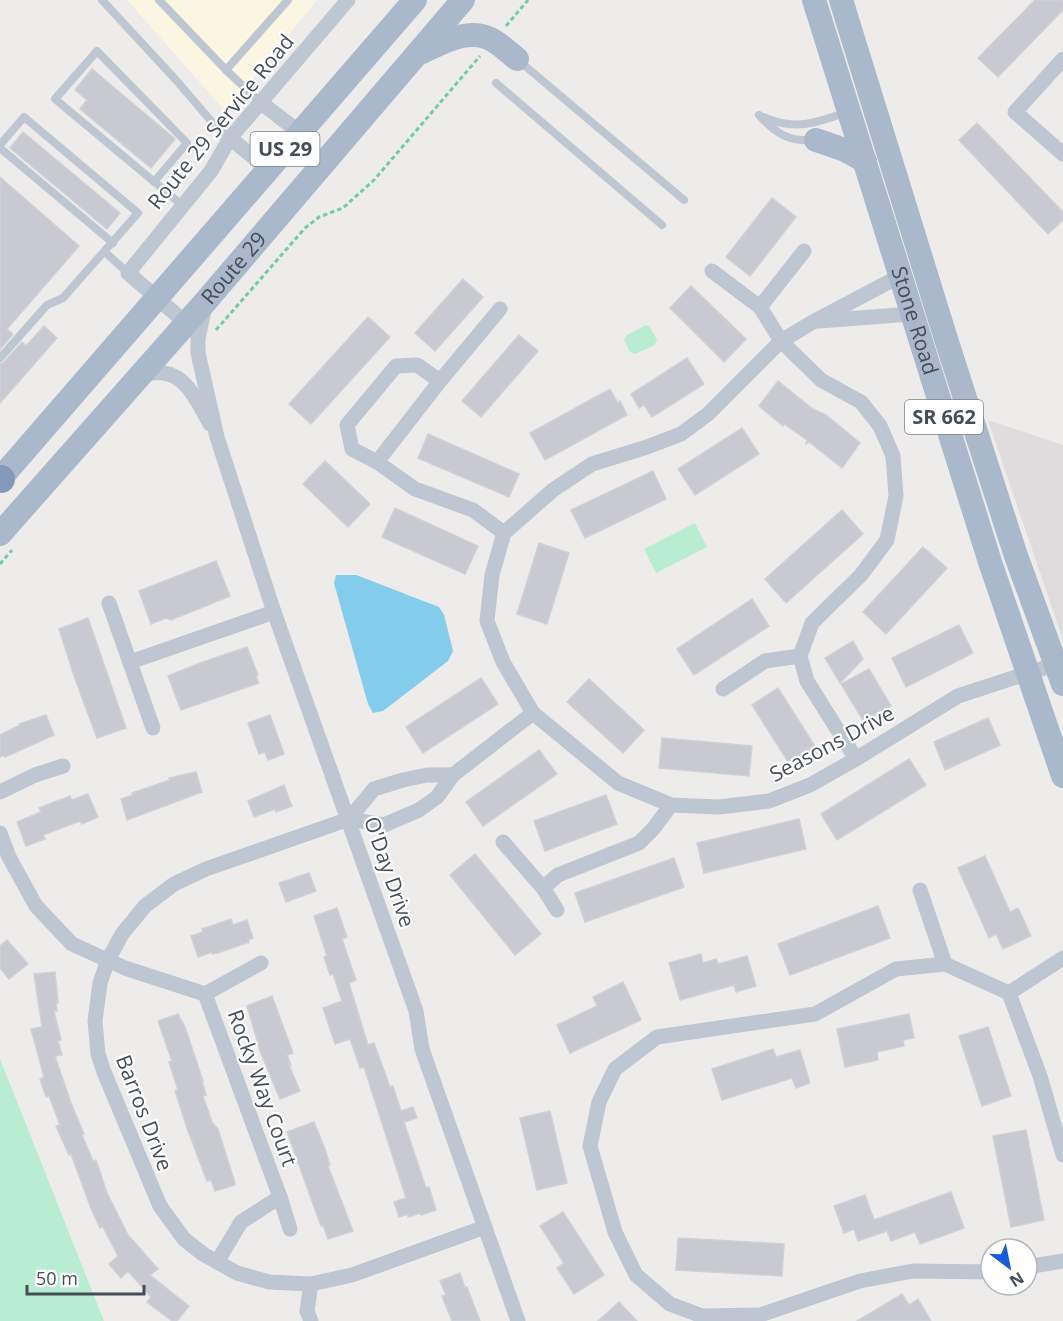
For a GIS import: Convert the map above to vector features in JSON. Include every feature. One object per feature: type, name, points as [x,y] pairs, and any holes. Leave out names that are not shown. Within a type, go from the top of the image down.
[{"type":"main road","name":"Route 29","points":[[0,479],[414,0]]},
{"type":"main road","name":"Route 29","points":[[0,534],[206,300],[463,0]]},
{"type":"main road","name":"Stone Road","points":[[814,0],[850,126],[1013,545],[1059,674]]},
{"type":"main road","name":"Stone Road","points":[[840,0],[850,126],[865,161],[911,314],[1063,776]]},
{"type":"main road","points":[[415,56],[452,38],[473,35],[493,40],[517,59]]},
{"type":"main road","points":[[850,126],[845,150],[865,161]]},
{"type":"street","name":"Route 29 Service Road","points":[[128,273],[210,171],[230,138],[348,0]]},
{"type":"street","points":[[1063,59],[1015,112],[1063,154]]},
{"type":"street","points":[[260,102],[299,132]]},
{"type":"street","points":[[230,138],[268,169]]},
{"type":"street","points":[[760,307],[804,251]]},
{"type":"street","points":[[712,271],[760,307],[781,342],[821,380],[861,402],[880,426],[893,456],[896,496],[887,540],[861,575],[812,623],[800,656],[807,681],[856,759]]},
{"type":"street","points":[[128,273],[186,323]]},
{"type":"street","points":[[440,381],[417,366],[396,366],[347,425],[352,449],[377,462],[416,489],[473,510],[504,533],[553,490],[592,464],[681,434],[708,414],[781,342],[813,322],[900,276]]},
{"type":"street","name":"O'Day Drive","points":[[206,300],[198,339],[198,353],[217,437],[274,612],[416,1011],[422,1049],[518,1321]]},
{"type":"street","points":[[377,462],[500,309]]},
{"type":"street","points":[[813,322],[911,314]]},
{"type":"street","name":"O'Day Drive","points":[[133,381],[142,375],[158,372],[174,375],[190,387],[217,437]]},
{"type":"street","name":"Seasons Drive","points":[[504,533],[492,575],[487,621],[503,662],[533,713],[618,783],[671,805],[719,807],[769,801],[810,785],[958,696],[1027,672],[1059,674]]},
{"type":"street","points":[[109,603],[153,728]]},
{"type":"street","points":[[130,662],[274,612]]},
{"type":"street","points":[[723,689],[765,661],[800,656]]},
{"type":"street","points":[[349,819],[384,825],[419,810],[437,797],[453,775],[533,713]]},
{"type":"street","points":[[0,792],[63,766]]},
{"type":"street","points":[[349,819],[374,789],[427,775],[453,775]]},
{"type":"street","points":[[543,888],[558,875],[639,843],[671,805]]},
{"type":"street","name":"Barros Drive","points":[[349,819],[207,869],[174,885],[145,906],[130,923],[108,960],[100,983],[95,1021],[98,1054],[160,1206],[184,1239],[203,1254],[237,1273],[269,1282],[311,1284],[352,1275],[485,1227]]},
{"type":"street","name":"Rocky Way Court","points":[[0,833],[9,857],[36,906],[72,944],[125,968],[205,994],[261,963]]},
{"type":"street","points":[[503,842],[543,888],[557,910]]},
{"type":"street","points":[[920,890],[945,964]]},
{"type":"street","points":[[1009,993],[1063,958]]},
{"type":"street","points":[[979,1272],[913,1271],[860,1281],[760,1316],[702,1316],[670,1304],[636,1275],[615,1232],[590,1146],[599,1102],[615,1070],[657,1037],[815,1014],[896,969],[945,964],[1009,993],[1040,1076],[1063,1155]]},
{"type":"street","name":"Rocky Way Court","points":[[205,994],[290,1229]]},
{"type":"street","name":"Rocky Way Court","points":[[217,1262],[242,1222],[280,1197]]},
{"type":"street","points":[[1039,1265],[1063,1261]]},
{"type":"street","points":[[311,1284],[307,1311],[311,1321]]},
{"type":"lane","points":[[102,0],[211,121],[230,138]]},
{"type":"lane","points":[[159,0],[260,102]]},
{"type":"lane","points":[[226,70],[288,0]]},
{"type":"lane","points":[[154,182],[187,142],[97,51],[55,99],[154,182],[182,205]]},
{"type":"lane","points":[[517,59],[684,200]]},
{"type":"lane","points":[[496,83],[662,225]]},
{"type":"lane","points":[[759,116],[780,123],[800,125],[826,120],[850,126],[799,141],[783,136],[759,116]]},
{"type":"lane","points":[[0,358],[46,305],[63,298],[113,243],[138,213],[24,117],[0,147],[113,243]]},
{"type":"lane","points":[[105,252],[128,273]]},
{"type":"path","points":[[374,180],[528,0]]},
{"type":"shaded area","points":[[127,0],[317,0],[226,112]]},
{"type":"shaded area","points":[[988,420],[1063,445],[1063,640],[1005,470]]},
{"type":"green space","points":[[646,325],[649,326],[657,340],[655,345],[635,354],[630,352],[624,340],[627,335]]},
{"type":"green space","points":[[695,523],[707,547],[656,573],[644,549]]},
{"type":"green space","points":[[0,1059],[104,1321],[0,1321]]},
{"type":"water","points":[[336,575],[356,575],[439,607],[444,615],[453,651],[448,661],[383,711],[373,713],[368,704],[334,583]]},
{"type":"building","points":[[1035,0],[1063,0],[1063,10],[998,77],[978,58]]},
{"type":"building","points":[[92,69],[175,139],[151,168],[80,109],[87,100],[75,90]]},
{"type":"building","points":[[977,123],[1063,212],[1063,220],[1048,234],[959,140]]},
{"type":"building","points":[[23,132],[120,213],[107,229],[10,148]]},
{"type":"building","points":[[0,177],[79,246],[7,329],[13,334],[0,349]]},
{"type":"building","points":[[772,198],[796,217],[750,276],[726,257]]},
{"type":"building","points":[[463,279],[483,297],[435,351],[415,333]]},
{"type":"building","points":[[691,286],[746,339],[724,362],[670,308]]},
{"type":"building","points":[[368,317],[390,337],[311,424],[289,404]]},
{"type":"building","points":[[44,326],[57,338],[0,403],[0,364],[22,342],[26,346]]},
{"type":"building","points":[[519,335],[538,351],[481,417],[462,401]]},
{"type":"building","points":[[687,358],[704,384],[652,417],[644,405],[639,408],[631,394]]},
{"type":"building","points":[[778,381],[813,409],[826,415],[860,443],[842,468],[809,442],[806,444],[807,440],[784,424],[783,426],[759,406]]},
{"type":"building","points":[[610,389],[618,403],[620,401],[627,415],[545,460],[530,433]]},
{"type":"building","points":[[742,428],[759,454],[695,495],[678,469]]},
{"type":"building","points":[[428,434],[519,474],[509,497],[418,458]]},
{"type":"building","points":[[325,461],[370,504],[348,527],[303,484]]},
{"type":"building","points":[[653,471],[666,499],[585,538],[571,510]]},
{"type":"building","points":[[395,508],[478,546],[465,574],[382,537]]},
{"type":"building","points":[[842,510],[863,534],[786,603],[765,579]]},
{"type":"building","points":[[539,543],[569,553],[547,624],[517,614]]},
{"type":"building","points":[[923,547],[947,568],[886,634],[863,612]]},
{"type":"building","points":[[216,561],[230,596],[171,620],[166,618],[151,624],[139,591]]},
{"type":"building","points":[[752,599],[769,626],[694,675],[677,649]]},
{"type":"building","points":[[88,618],[126,728],[97,738],[59,629]]},
{"type":"building","points":[[959,625],[973,653],[906,687],[892,658]]},
{"type":"building","points":[[853,641],[863,659],[840,683],[825,658]]},
{"type":"building","points":[[247,647],[259,683],[181,710],[168,676]]},
{"type":"building","points":[[869,669],[891,706],[864,722],[841,684]]},
{"type":"building","points":[[481,678],[498,704],[423,753],[406,727]]},
{"type":"building","points":[[589,679],[644,730],[623,753],[567,702]]},
{"type":"building","points":[[778,688],[818,751],[792,768],[752,705]]},
{"type":"building","points":[[46,715],[54,735],[5,757],[4,755],[0,757],[0,735],[19,724]]},
{"type":"building","points":[[270,715],[284,754],[268,760],[265,752],[259,754],[248,723]]},
{"type":"building","points":[[988,718],[1000,745],[945,770],[934,742]]},
{"type":"building","points":[[662,738],[752,746],[749,776],[659,768]]},
{"type":"building","points":[[539,750],[557,774],[483,826],[466,802]]},
{"type":"building","points":[[909,759],[926,785],[837,840],[821,814]]},
{"type":"building","points":[[196,772],[202,792],[127,820],[121,799],[170,780],[169,778]]},
{"type":"building","points":[[284,785],[292,806],[276,812],[275,809],[254,817],[248,801]]},
{"type":"building","points":[[88,794],[98,817],[43,835],[45,839],[26,846],[17,822],[41,812],[39,808],[70,796],[72,800]]},
{"type":"building","points":[[606,795],[617,824],[545,851],[534,821]]},
{"type":"building","points":[[799,819],[806,849],[704,873],[697,843]]},
{"type":"building","points":[[475,854],[541,934],[515,955],[450,875]]},
{"type":"building","points":[[985,856],[1010,912],[1018,908],[1031,936],[1003,949],[996,934],[989,938],[958,868]]},
{"type":"building","points":[[674,858],[684,887],[585,922],[575,893]]},
{"type":"building","points":[[309,873],[316,891],[286,902],[279,883]]},
{"type":"building","points":[[878,906],[890,938],[790,975],[778,944]]},
{"type":"building","points":[[337,908],[347,937],[342,939],[356,980],[349,983],[368,1045],[374,1043],[401,1111],[413,1107],[417,1118],[404,1122],[426,1188],[429,1187],[436,1210],[421,1215],[421,1213],[408,1217],[408,1214],[399,1217],[394,1202],[406,1198],[364,1067],[360,1068],[350,1039],[335,1044],[323,1008],[342,1001],[333,974],[330,975],[324,957],[327,956],[314,916]]},
{"type":"building","points":[[231,919],[233,925],[247,920],[253,938],[248,940],[249,942],[218,953],[212,954],[212,952],[198,957],[191,936],[203,932],[202,929]]},
{"type":"building","points":[[7,940],[28,964],[9,979],[0,968],[0,946]]},
{"type":"building","points":[[701,954],[703,963],[716,959],[718,964],[747,956],[756,986],[736,992],[734,985],[680,1000],[669,963]]},
{"type":"building","points":[[55,972],[58,1003],[56,1003],[57,1011],[54,1011],[62,1055],[55,1056],[84,1134],[82,1135],[93,1161],[96,1160],[107,1193],[128,1235],[158,1269],[150,1275],[189,1306],[177,1321],[172,1321],[147,1302],[151,1297],[128,1271],[121,1278],[109,1264],[118,1256],[103,1227],[100,1228],[71,1154],[69,1155],[56,1126],[60,1125],[40,1079],[44,1077],[31,1029],[42,1027],[34,974]]},
{"type":"building","points":[[623,982],[641,1020],[570,1053],[557,1025],[597,1006],[593,997]]},
{"type":"building","points":[[272,996],[293,1053],[287,1055],[300,1091],[280,1099],[260,1051],[247,1006]]},
{"type":"building","points":[[178,1014],[185,1027],[203,1081],[206,1095],[203,1096],[212,1122],[218,1129],[234,1180],[235,1185],[215,1191],[211,1180],[207,1181],[188,1131],[175,1091],[178,1090],[169,1062],[172,1061],[158,1021]]},
{"type":"building","points":[[909,1014],[914,1038],[903,1040],[904,1046],[877,1052],[878,1060],[845,1067],[837,1029]]},
{"type":"building","points":[[988,1027],[1011,1096],[982,1106],[959,1036]]},
{"type":"building","points":[[773,1049],[776,1057],[800,1050],[810,1083],[796,1088],[792,1078],[722,1100],[712,1069]]},
{"type":"building","points":[[550,1111],[567,1183],[537,1190],[520,1118]]},
{"type":"building","points":[[314,1122],[353,1231],[328,1239],[323,1225],[321,1226],[287,1132]]},
{"type":"building","points":[[1026,1130],[1044,1220],[1011,1227],[993,1136]]},
{"type":"building","points":[[951,1192],[964,1228],[920,1244],[915,1232],[891,1241],[887,1231],[858,1241],[854,1229],[844,1233],[834,1206],[865,1195],[874,1220]]},
{"type":"building","points":[[563,1212],[604,1275],[574,1294],[557,1268],[564,1263],[540,1226]]},
{"type":"building","points":[[678,1238],[784,1244],[782,1276],[676,1270]]},
{"type":"building","points":[[460,1273],[480,1321],[452,1321],[442,1296],[446,1295],[440,1281]]},
{"type":"building","points":[[902,1294],[909,1305],[918,1299],[931,1321],[857,1321]]},
{"type":"building","points":[[619,1302],[637,1321],[598,1321]]}]
